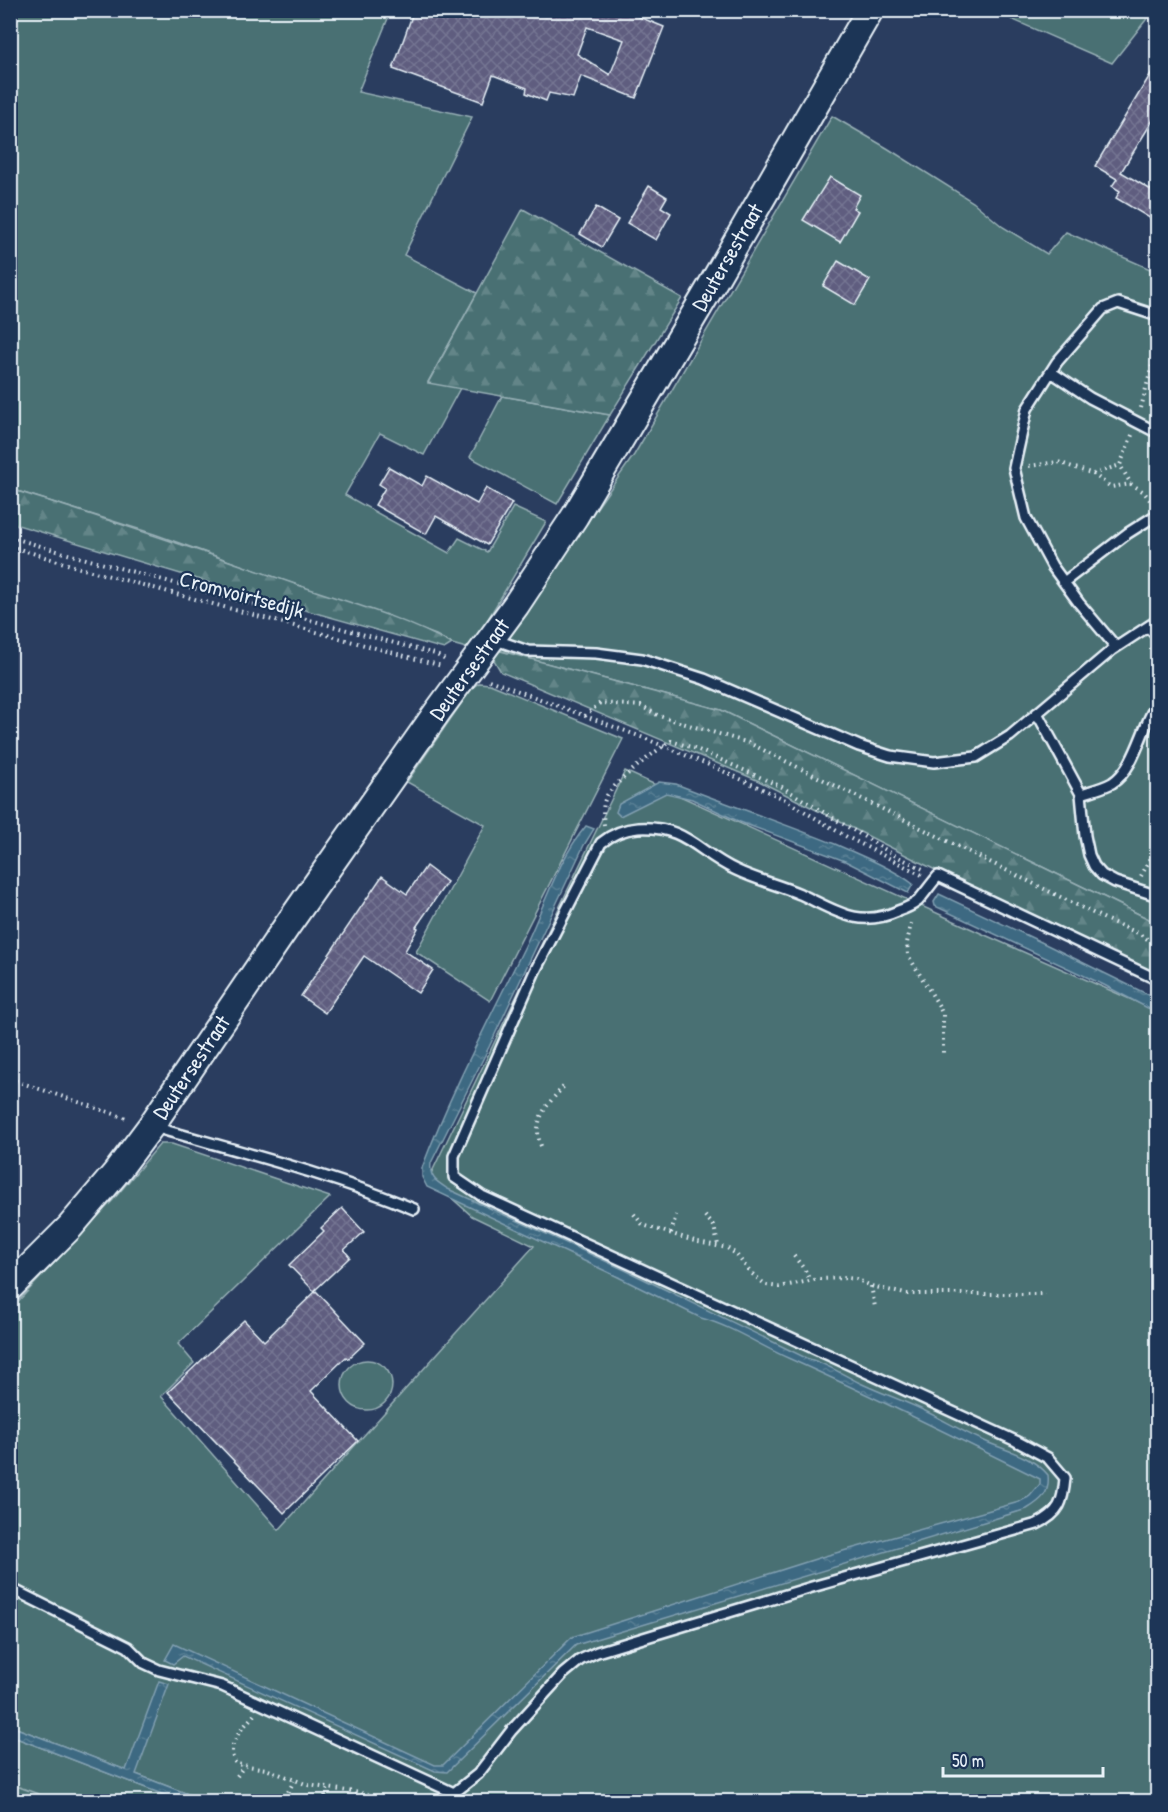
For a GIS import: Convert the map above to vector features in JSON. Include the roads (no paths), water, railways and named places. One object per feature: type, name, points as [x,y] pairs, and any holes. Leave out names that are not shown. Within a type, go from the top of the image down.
[{"type":"street","name":"Deutersestraat","points":[[10,1287],[70,1227],[116,1174],[575,516],[870,10]]},
{"type":"lane","points":[[1116,647],[1052,566],[1026,518],[1014,468],[1028,409],[1051,372],[1102,309],[1118,303],[1158,316]]},
{"type":"lane","points":[[1051,372],[1090,398],[1158,433]]},
{"type":"lane","points":[[1064,582],[1128,533],[1158,514]]},
{"type":"lane","points":[[491,639],[528,651],[596,653],[642,659],[704,680],[859,746],[890,756],[934,762],[976,757],[1010,736],[1116,647],[1158,620]]},
{"type":"lane","points":[[1148,627],[1158,638]]},
{"type":"lane","points":[[1081,794],[1113,782],[1121,775],[1130,761],[1149,714],[1158,702]]},
{"type":"lane","points":[[1037,713],[1081,794],[1085,836],[1094,866],[1102,875],[1131,888],[1158,896]]},
{"type":"lane","points":[[454,1793],[478,1774],[511,1731],[563,1674],[580,1660],[597,1652],[812,1587],[1037,1524],[1051,1517],[1064,1496],[1065,1478],[1048,1458],[1016,1441],[482,1196],[454,1177],[454,1156],[536,971],[601,843],[617,832],[633,828],[668,829],[681,834],[712,858],[737,871],[780,885],[835,912],[856,919],[873,920],[890,915],[917,902],[936,878],[1158,980]]},
{"type":"lane","points":[[151,1126],[366,1189],[414,1209]]},
{"type":"lane","points":[[10,1588],[128,1647],[144,1663],[159,1670],[222,1686],[412,1772],[454,1793],[459,1802]]},
{"type":"water","points":[[659,782],[676,784],[835,844],[886,867],[913,884],[908,893],[845,861],[740,822],[692,799],[666,793],[620,816],[616,812],[619,804]]},
{"type":"water","points":[[586,826],[594,829],[584,845],[489,1047],[431,1163],[431,1172],[435,1179],[448,1189],[625,1270],[806,1358],[923,1410],[973,1436],[1034,1462],[1048,1475],[1048,1487],[1041,1499],[1027,1509],[576,1645],[447,1772],[435,1771],[183,1656],[173,1664],[165,1660],[174,1644],[435,1765],[443,1765],[572,1637],[825,1556],[1019,1502],[1030,1496],[1040,1484],[1040,1479],[915,1417],[427,1187],[422,1177],[422,1168],[445,1111],[526,944],[560,867]]},
{"type":"water","points":[[939,894],[1157,999],[1157,1013],[1104,985],[935,906],[934,902]]},
{"type":"water","points":[[159,1681],[169,1684],[136,1774],[206,1801],[180,1801],[11,1736],[11,1726],[126,1770]]}]
